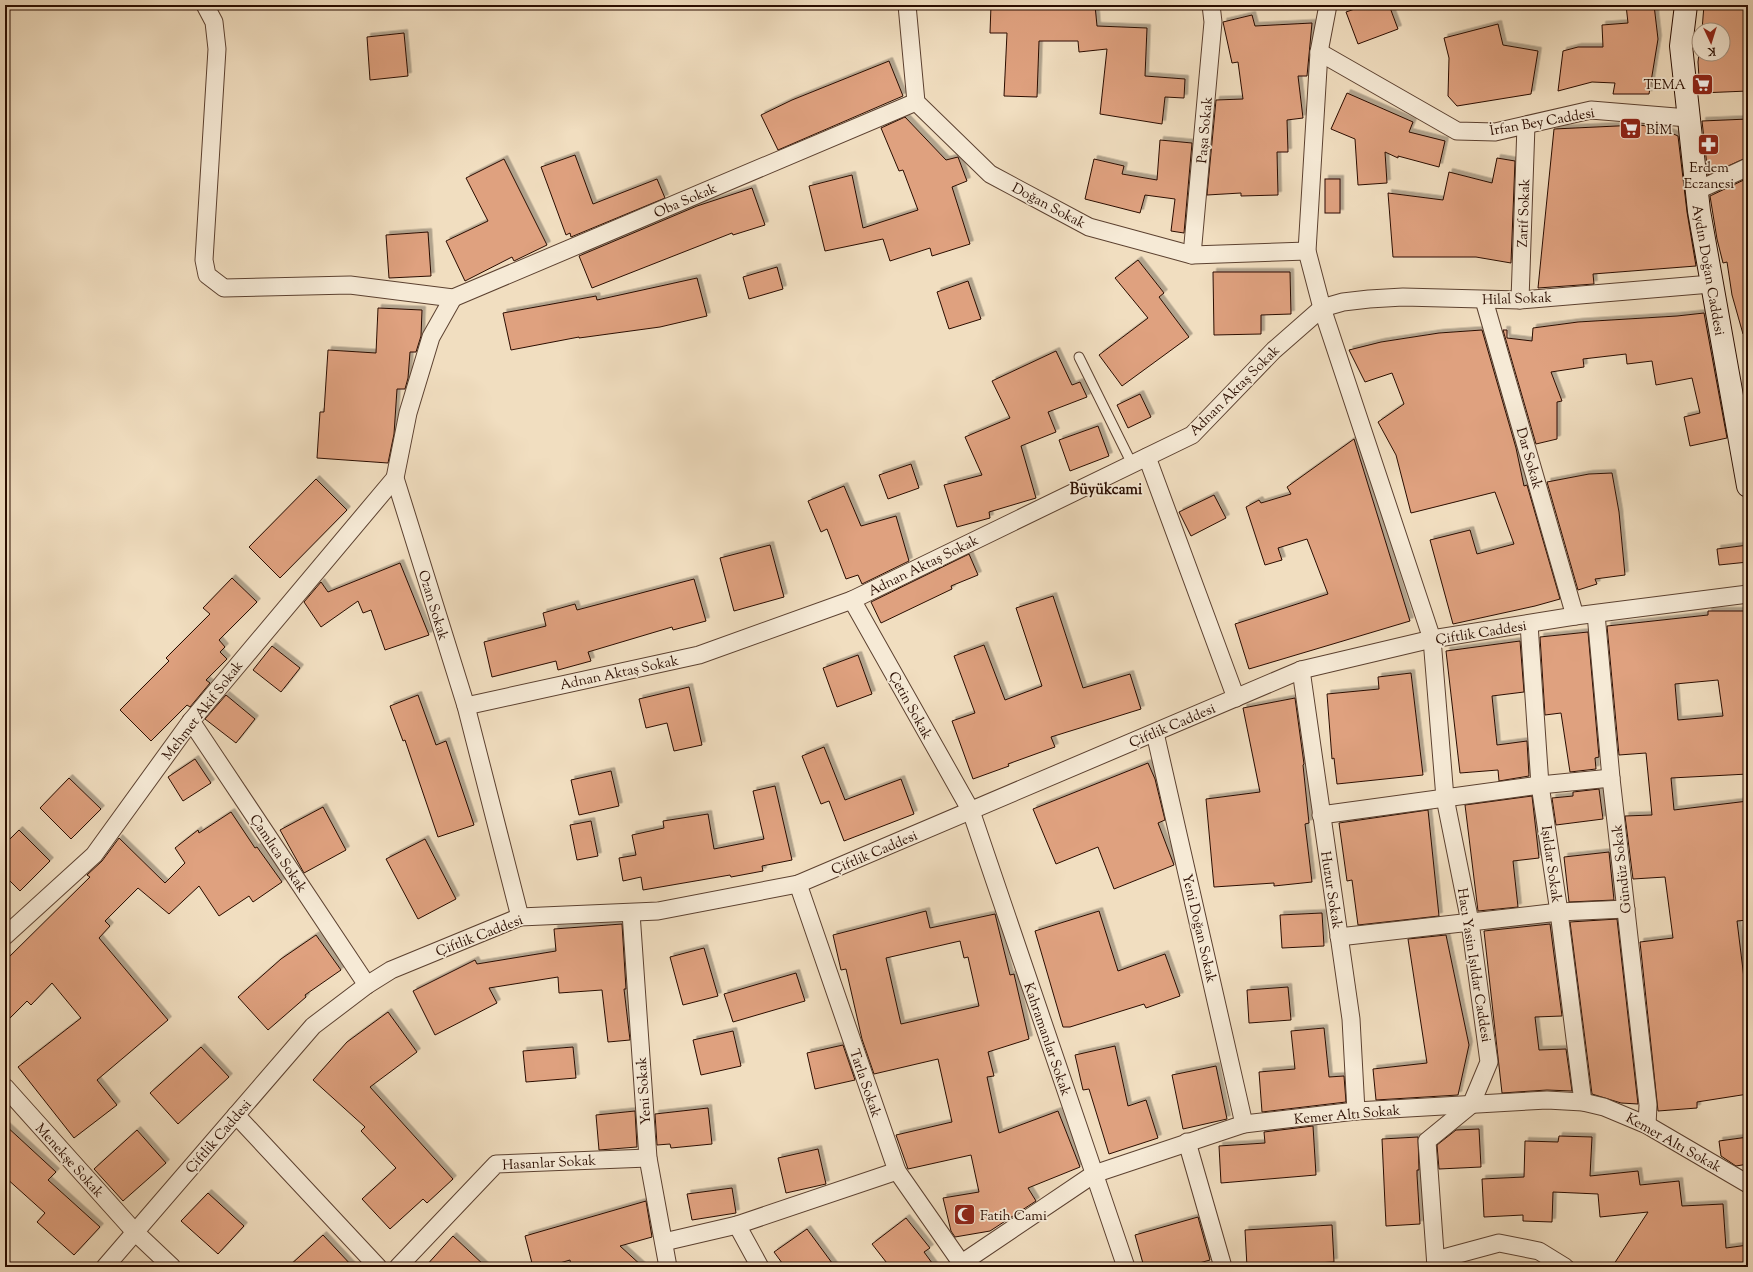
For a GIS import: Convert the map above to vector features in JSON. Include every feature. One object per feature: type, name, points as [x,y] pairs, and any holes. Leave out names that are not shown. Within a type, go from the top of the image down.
[{"type":"main road","name":"Aydın Doğan Caddesi","points":[[1686,5],[1680,46],[1696,191],[1711,284],[1748,486]]},
{"type":"street","points":[[205,5],[214,22],[217,49],[204,260],[207,275],[224,288],[350,285],[453,298]]},
{"type":"street","points":[[907,5],[916,102]]},
{"type":"street","name":"Paşa Sokak","points":[[1192,255],[1213,22],[1211,5]]},
{"type":"street","name":"Hacı Yasin Işıldar Caddesi","points":[[1328,5],[1319,52],[1307,251],[1322,308],[1432,640],[1445,798],[1470,922],[1489,1062],[1471,1106],[1427,1141],[1436,1263]]},
{"type":"street","name":"İrfan Bey Caddesi","points":[[1319,52],[1457,131],[1495,132],[1591,110],[1688,118]]},
{"type":"street","name":"Oba Sokak","points":[[453,298],[916,102]]},
{"type":"street","name":"Doğan Sokak","points":[[916,102],[990,174],[1089,227],[1192,255],[1307,251]]},
{"type":"street","name":"Zarif Sokak","points":[[1520,300],[1526,125]]},
{"type":"street","points":[[1696,191],[1748,166]]},
{"type":"street","name":"Hilal Sokak","points":[[1322,308],[1343,302],[1368,299],[1403,297],[1520,300],[1711,284]]},
{"type":"street","name":"Ozan Sokak","points":[[453,298],[431,337],[408,413],[395,478],[466,706],[520,917]]},
{"type":"street","name":"Dar Sokak","points":[[1484,300],[1575,616]]},
{"type":"street","name":"Adnan Aktaş Sokak","points":[[466,706],[699,655],[852,600],[1192,435],[1274,350],[1322,308]]},
{"type":"street","points":[[1140,460],[1236,698]]},
{"type":"street","name":"Mehmet Akif Sokak","points":[[5,936],[94,855],[191,721],[395,478]]},
{"type":"street","name":"Çiftlik Caddesi","points":[[105,1267],[313,1026],[367,985],[391,970],[520,917],[658,911],[798,884],[1301,670],[1432,640],[1575,616],[1748,594]]},
{"type":"street","name":"Çetin Sokak","points":[[852,600],[971,811]]},
{"type":"street","name":"Gündüz Sokak","points":[[1596,614],[1611,778],[1648,1105],[1647,1125]]},
{"type":"street","name":"Işıldar Sokak","points":[[1529,624],[1540,785],[1559,912],[1583,1102]]},
{"type":"street","name":"Huzur Sokak","points":[[1301,670],[1350,1019],[1356,1112]]},
{"type":"street","name":"Çamlıca Sokak","points":[[191,721],[367,985]]},
{"type":"street","name":"Yeni Doğan Sokak","points":[[1155,733],[1244,1124]]},
{"type":"street","points":[[1321,815],[1540,785],[1611,778]]},
{"type":"street","name":"Kahramanlar Sokak","points":[[971,811],[1126,1267]]},
{"type":"street","name":"Tarla Sokak","points":[[798,884],[897,1171],[963,1265]]},
{"type":"street","points":[[1339,938],[1559,912],[1626,909]]},
{"type":"street","name":"Yeni Sokak","points":[[631,913],[648,1158],[668,1267]]},
{"type":"street","name":"Menekşe Sokak","points":[[5,1087],[135,1232],[172,1267]]},
{"type":"street","name":"Kemer Altı Sokak","points":[[963,1265],[1094,1174],[1244,1124],[1356,1112],[1471,1106],[1547,1100],[1583,1102],[1610,1110],[1647,1125],[1748,1184]]},
{"type":"street","points":[[236,1115],[378,1267]]},
{"type":"street","points":[[1187,1142],[1223,1267]]},
{"type":"street","name":"Hasanlar Sokak","points":[[398,1267],[496,1164],[648,1158]]},
{"type":"street","points":[[664,1242],[737,1225],[897,1171]]},
{"type":"street","points":[[737,1225],[760,1267]]},
{"type":"street","points":[[1436,1263],[1499,1243],[1539,1251],[1565,1267]]},
{"type":"lane","points":[[1079,357],[1140,460]]},
{"type":"building","points":[[991,5],[1095,5],[1097,26],[1147,28],[1145,76],[1185,79],[1184,98],[1165,97],[1162,124],[1100,114],[1107,49],[1079,52],[1078,41],[1039,41],[1037,97],[1004,96],[1007,33],[990,33]]},
{"type":"building","points":[[1366,5],[1389,5],[1398,29],[1358,44],[1346,12]]},
{"type":"building","points":[[1626,5],[1654,5],[1658,39],[1649,94],[1613,94],[1615,83],[1592,82],[1558,91],[1563,51],[1578,47],[1603,47],[1602,25],[1628,23]]},
{"type":"building","points":[[1704,5],[1748,5],[1748,91],[1700,93],[1698,62],[1731,62],[1731,22],[1703,22]]},
{"type":"building","points":[[1252,15],[1255,26],[1312,23],[1307,76],[1298,76],[1303,118],[1287,120],[1288,152],[1277,152],[1278,195],[1241,196],[1241,193],[1207,195],[1216,100],[1243,99],[1238,62],[1232,63],[1223,22]]},
{"type":"building","points":[[1498,24],[1503,45],[1538,51],[1531,94],[1457,106],[1448,96],[1449,58],[1444,38]]},
{"type":"building","points":[[404,33],[408,76],[370,80],[367,37]]},
{"type":"building","points":[[889,61],[903,96],[778,150],[761,115],[792,100]]},
{"type":"building","points":[[1347,93],[1413,122],[1409,132],[1445,141],[1439,167],[1398,156],[1398,158],[1385,152],[1387,183],[1358,185],[1355,139],[1331,129]]},
{"type":"building","points":[[905,117],[946,160],[958,157],[967,181],[952,187],[970,244],[932,256],[930,248],[890,261],[883,239],[825,251],[809,186],[852,175],[863,228],[918,210],[903,170],[899,171],[881,128]]},
{"type":"building","points":[[1748,119],[1748,157],[1708,175],[1702,121]]},
{"type":"building","points":[[1638,125],[1658,127],[1678,136],[1687,212],[1696,266],[1593,274],[1594,284],[1538,288],[1554,129]]},
{"type":"building","points":[[1160,140],[1192,143],[1184,233],[1171,231],[1175,199],[1145,195],[1140,213],[1085,199],[1094,159],[1124,166],[1122,174],[1157,180]]},
{"type":"building","points":[[575,155],[593,204],[657,179],[665,198],[571,237],[570,233],[566,235],[541,167]]},
{"type":"building","points":[[1497,158],[1515,161],[1511,263],[1476,257],[1393,257],[1388,193],[1443,200],[1449,172],[1492,183]]},
{"type":"building","points":[[504,159],[547,245],[514,261],[512,257],[465,281],[446,241],[488,221],[466,178]]},
{"type":"building","points":[[1748,178],[1748,333],[1743,334],[1732,295],[1727,262],[1723,263],[1717,239],[1710,196]]},
{"type":"building","points":[[1325,179],[1340,179],[1340,213],[1325,213]]},
{"type":"building","points":[[752,188],[765,225],[733,235],[732,233],[592,288],[579,256],[697,206]]},
{"type":"building","points":[[428,232],[431,276],[389,278],[386,235]]},
{"type":"building","points":[[1138,260],[1164,293],[1159,297],[1189,337],[1122,386],[1099,355],[1148,318],[1115,278]]},
{"type":"building","points":[[777,267],[783,289],[749,299],[743,277]]},
{"type":"building","points":[[1213,272],[1290,272],[1291,314],[1261,315],[1261,334],[1214,335]]},
{"type":"building","points":[[697,278],[707,316],[660,327],[579,337],[511,350],[503,313],[596,296],[597,300]]},
{"type":"building","points":[[968,281],[981,319],[949,329],[937,292]]},
{"type":"building","points":[[378,308],[422,310],[421,336],[416,352],[410,352],[408,378],[405,389],[397,389],[394,434],[388,463],[317,458],[320,412],[324,412],[328,350],[376,353]]},
{"type":"building","points":[[1704,313],[1727,438],[1690,446],[1684,417],[1700,413],[1692,378],[1656,385],[1652,361],[1627,364],[1626,354],[1583,359],[1584,367],[1551,372],[1562,401],[1557,402],[1557,439],[1536,444],[1503,330],[1507,330],[1507,338],[1532,341],[1533,328],[1578,322]]},
{"type":"building","points":[[1482,330],[1516,448],[1524,486],[1527,485],[1560,599],[1453,624],[1430,540],[1470,530],[1477,554],[1514,544],[1495,492],[1411,513],[1396,455],[1378,422],[1404,404],[1392,373],[1365,382],[1349,350],[1381,342],[1439,333]]},
{"type":"building","points":[[1056,351],[1072,385],[1080,382],[1087,397],[1048,412],[1056,432],[1021,446],[1036,498],[989,512],[990,518],[957,527],[944,485],[982,475],[965,437],[1010,418],[992,381]]},
{"type":"building","points":[[1140,394],[1151,417],[1128,428],[1117,405]]},
{"type":"building","points":[[1098,426],[1109,456],[1070,471],[1059,440]]},
{"type":"building","points":[[1354,439],[1410,621],[1249,669],[1235,624],[1328,594],[1307,539],[1278,548],[1282,560],[1265,565],[1246,507],[1259,500],[1261,503],[1291,494],[1287,487]]},
{"type":"building","points":[[911,464],[919,488],[888,499],[879,475]]},
{"type":"building","points":[[1612,473],[1619,512],[1625,575],[1595,579],[1597,584],[1578,590],[1547,482],[1589,474]]},
{"type":"building","points":[[316,479],[347,510],[280,578],[249,547]]},
{"type":"building","points":[[844,486],[861,526],[896,516],[909,561],[862,584],[858,575],[846,579],[827,529],[821,532],[808,501]]},
{"type":"building","points":[[1214,495],[1226,518],[1191,536],[1179,512]]},
{"type":"building","points":[[770,545],[784,597],[734,611],[720,558]]},
{"type":"building","points":[[1748,545],[1748,562],[1719,565],[1717,549]]},
{"type":"building","points":[[969,554],[978,575],[951,586],[952,589],[881,623],[871,602]]},
{"type":"building","points":[[400,563],[429,635],[385,650],[371,610],[363,613],[358,601],[321,627],[304,602],[321,582],[328,592]]},
{"type":"building","points":[[232,578],[257,602],[219,640],[225,647],[220,652],[227,659],[206,680],[210,683],[190,707],[187,705],[151,741],[120,710],[169,661],[166,658],[210,614],[203,608]]},
{"type":"building","points":[[694,579],[706,621],[673,630],[672,627],[588,652],[591,661],[558,670],[556,661],[492,677],[484,642],[546,626],[543,613],[575,604],[577,610]]},
{"type":"building","points":[[1053,596],[1083,688],[1130,674],[1141,709],[1051,737],[1055,747],[1008,764],[1009,766],[973,779],[952,721],[975,713],[954,656],[984,645],[1005,700],[1042,686],[1016,608]]},
{"type":"building","points":[[1708,611],[1748,611],[1748,774],[1671,778],[1674,810],[1748,801],[1748,857],[1744,857],[1748,887],[1748,920],[1737,921],[1748,1011],[1748,1094],[1697,1102],[1697,1108],[1658,1111],[1640,942],[1673,938],[1665,877],[1633,879],[1625,816],[1652,815],[1646,753],[1619,755],[1607,626],[1708,615]],"holes":[[[1718,680],[1723,716],[1678,720],[1675,684]]]},
{"type":"building","points":[[1588,632],[1599,757],[1595,758],[1596,769],[1570,772],[1561,713],[1545,715],[1540,637]]},
{"type":"building","points":[[1520,641],[1524,692],[1492,696],[1497,745],[1527,741],[1529,776],[1499,781],[1498,770],[1460,773],[1446,651]]},
{"type":"building","points":[[272,646],[300,668],[281,692],[253,670]]},
{"type":"building","points":[[858,655],[872,694],[837,707],[823,668]]},
{"type":"building","points":[[1411,673],[1423,775],[1337,784],[1334,758],[1332,759],[1327,694],[1379,689],[1378,677]]},
{"type":"building","points":[[689,687],[702,745],[674,751],[667,723],[646,728],[639,699]]},
{"type":"building","points":[[226,695],[255,719],[236,743],[205,719]]},
{"type":"building","points":[[418,695],[436,745],[446,741],[474,825],[438,837],[405,740],[403,741],[390,706]]},
{"type":"building","points":[[1295,698],[1304,764],[1309,823],[1305,824],[1312,882],[1274,886],[1274,883],[1214,887],[1206,799],[1260,792],[1243,708]]},
{"type":"building","points":[[824,747],[845,800],[901,779],[914,814],[844,841],[829,801],[821,804],[802,756]]},
{"type":"building","points":[[195,759],[211,783],[183,801],[168,777]]},
{"type":"building","points":[[1148,763],[1155,779],[1165,820],[1158,823],[1174,865],[1114,889],[1098,847],[1056,864],[1033,809]]},
{"type":"building","points":[[611,771],[619,806],[579,815],[571,780]]},
{"type":"building","points":[[69,778],[101,809],[71,839],[40,808]]},
{"type":"building","points":[[775,786],[792,860],[762,866],[763,871],[731,877],[730,875],[643,890],[641,877],[623,881],[619,858],[636,855],[632,835],[664,828],[663,821],[708,814],[714,849],[764,839],[753,791]]},
{"type":"building","points":[[1599,789],[1603,819],[1556,825],[1552,798],[1573,796],[1573,792]]},
{"type":"building","points":[[1532,796],[1539,858],[1513,861],[1518,907],[1478,911],[1465,805]]},
{"type":"building","points":[[323,807],[346,850],[304,873],[280,830]]},
{"type":"building","points":[[1428,810],[1439,916],[1358,925],[1352,880],[1347,881],[1339,823]]},
{"type":"building","points":[[231,812],[255,848],[257,847],[282,882],[253,902],[249,896],[219,916],[199,886],[169,914],[138,888],[105,921],[110,926],[99,938],[168,1020],[97,1080],[117,1105],[74,1138],[18,1067],[81,1018],[52,983],[31,1005],[27,1001],[5,1023],[5,961],[90,877],[87,875],[102,861],[119,838],[165,883],[185,863],[175,848],[198,830],[199,833]]},
{"type":"building","points":[[591,821],[598,856],[577,860],[570,825]]},
{"type":"building","points":[[19,830],[50,861],[20,891],[5,876],[5,844]]},
{"type":"building","points":[[425,839],[456,899],[418,919],[386,859]]},
{"type":"building","points":[[1609,852],[1614,900],[1569,902],[1564,857]]},
{"type":"building","points":[[926,911],[930,928],[995,914],[1010,975],[1014,974],[1029,1039],[988,1052],[994,1076],[987,1077],[999,1133],[1058,1111],[1080,1167],[1028,1188],[1036,1201],[990,1231],[955,1237],[951,1231],[943,1198],[979,1192],[971,1155],[908,1169],[896,1135],[952,1122],[938,1059],[874,1074],[862,1039],[846,969],[841,970],[833,935]],"holes":[[[960,941],[964,958],[968,957],[979,1006],[901,1024],[886,958]]]},
{"type":"building","points":[[1099,911],[1118,971],[1165,954],[1180,996],[1146,1008],[1144,1004],[1070,1027],[1063,1027],[1035,931]]},
{"type":"building","points":[[1322,913],[1324,946],[1282,948],[1280,915]]},
{"type":"building","points":[[1617,919],[1638,1104],[1621,1103],[1592,1094],[1570,922]]},
{"type":"building","points":[[622,924],[626,989],[624,989],[630,1040],[608,1042],[602,990],[559,993],[558,977],[489,988],[497,1003],[435,1035],[413,991],[475,960],[477,964],[556,951],[554,929]]},
{"type":"building","points":[[1550,924],[1562,1016],[1535,1017],[1539,1050],[1566,1049],[1572,1091],[1547,1090],[1502,1093],[1484,931]]},
{"type":"building","points":[[316,935],[341,970],[305,995],[306,997],[268,1030],[238,997],[281,959]]},
{"type":"building","points":[[1446,935],[1469,1045],[1458,1095],[1376,1100],[1373,1069],[1427,1063],[1408,939]]},
{"type":"building","points":[[704,948],[718,996],[683,1005],[670,957]]},
{"type":"building","points":[[796,973],[805,1001],[733,1022],[724,994]]},
{"type":"building","points":[[1288,987],[1291,1020],[1249,1023],[1247,990]]},
{"type":"building","points":[[388,1012],[417,1052],[370,1087],[453,1179],[427,1203],[423,1199],[390,1229],[362,1199],[396,1168],[361,1131],[365,1127],[313,1080],[347,1042]]},
{"type":"building","points":[[1324,1028],[1329,1077],[1344,1076],[1346,1102],[1262,1112],[1259,1072],[1295,1069],[1291,1031]]},
{"type":"building","points":[[733,1031],[741,1066],[701,1075],[693,1040]]},
{"type":"building","points":[[843,1045],[855,1080],[815,1089],[807,1053]]},
{"type":"building","points":[[1115,1046],[1128,1106],[1146,1100],[1158,1138],[1109,1154],[1089,1089],[1083,1090],[1075,1055]]},
{"type":"building","points":[[201,1047],[229,1077],[178,1124],[150,1093]]},
{"type":"building","points":[[573,1047],[576,1078],[526,1082],[523,1051]]},
{"type":"building","points":[[1216,1066],[1227,1119],[1183,1129],[1172,1075]]},
{"type":"building","points":[[708,1108],[712,1144],[671,1148],[670,1144],[657,1145],[655,1114]]},
{"type":"building","points":[[635,1111],[637,1147],[599,1150],[596,1115]]},
{"type":"building","points":[[5,1125],[56,1172],[48,1180],[100,1227],[74,1255],[37,1222],[45,1213],[5,1177]]},
{"type":"building","points":[[1313,1126],[1316,1175],[1221,1183],[1219,1146],[1265,1143],[1264,1132]]},
{"type":"building","points":[[1479,1129],[1481,1167],[1439,1169],[1437,1145],[1456,1130]]},
{"type":"building","points":[[137,1130],[166,1163],[123,1201],[94,1169]]},
{"type":"building","points":[[1559,1136],[1592,1137],[1590,1176],[1638,1171],[1640,1185],[1679,1181],[1682,1206],[1723,1204],[1726,1248],[1748,1245],[1748,1267],[1612,1267],[1648,1212],[1600,1217],[1598,1194],[1553,1192],[1552,1222],[1523,1221],[1523,1215],[1484,1217],[1482,1179],[1524,1177],[1525,1141],[1558,1142]]},
{"type":"building","points":[[1418,1137],[1419,1170],[1417,1170],[1417,1175],[1420,1224],[1386,1226],[1382,1139]]},
{"type":"building","points":[[1748,1137],[1748,1164],[1736,1166],[1721,1156],[1719,1141]]},
{"type":"building","points":[[818,1149],[826,1184],[786,1193],[778,1158]]},
{"type":"building","points":[[732,1188],[736,1213],[692,1220],[687,1194]]},
{"type":"building","points":[[208,1193],[244,1226],[218,1254],[181,1221]]},
{"type":"building","points":[[646,1201],[652,1237],[620,1246],[643,1267],[571,1267],[570,1260],[546,1267],[533,1267],[525,1236]]},
{"type":"building","points":[[1198,1217],[1210,1260],[1185,1267],[1144,1267],[1135,1235]]},
{"type":"building","points":[[906,1218],[930,1248],[924,1252],[935,1267],[890,1267],[872,1244]]},
{"type":"building","points":[[1332,1225],[1334,1262],[1247,1267],[1245,1230]]},
{"type":"building","points":[[807,1229],[835,1267],[785,1267],[774,1252]]},
{"type":"building","points":[[323,1235],[353,1267],[288,1267]]},
{"type":"building","points":[[453,1236],[486,1267],[425,1267]]},
{"type":"place","name":"TEMA","points":[[1702,84]]},
{"type":"place","name":"BİM","points":[[1631,129]]},
{"type":"place","name":"Erdem Eczanesi","points":[[1709,145]]},
{"type":"place","name":"Fatih Cami","points":[[964,1215]]},
{"type":"district","name":"Büyükcami","points":[[1106,489]]}]
